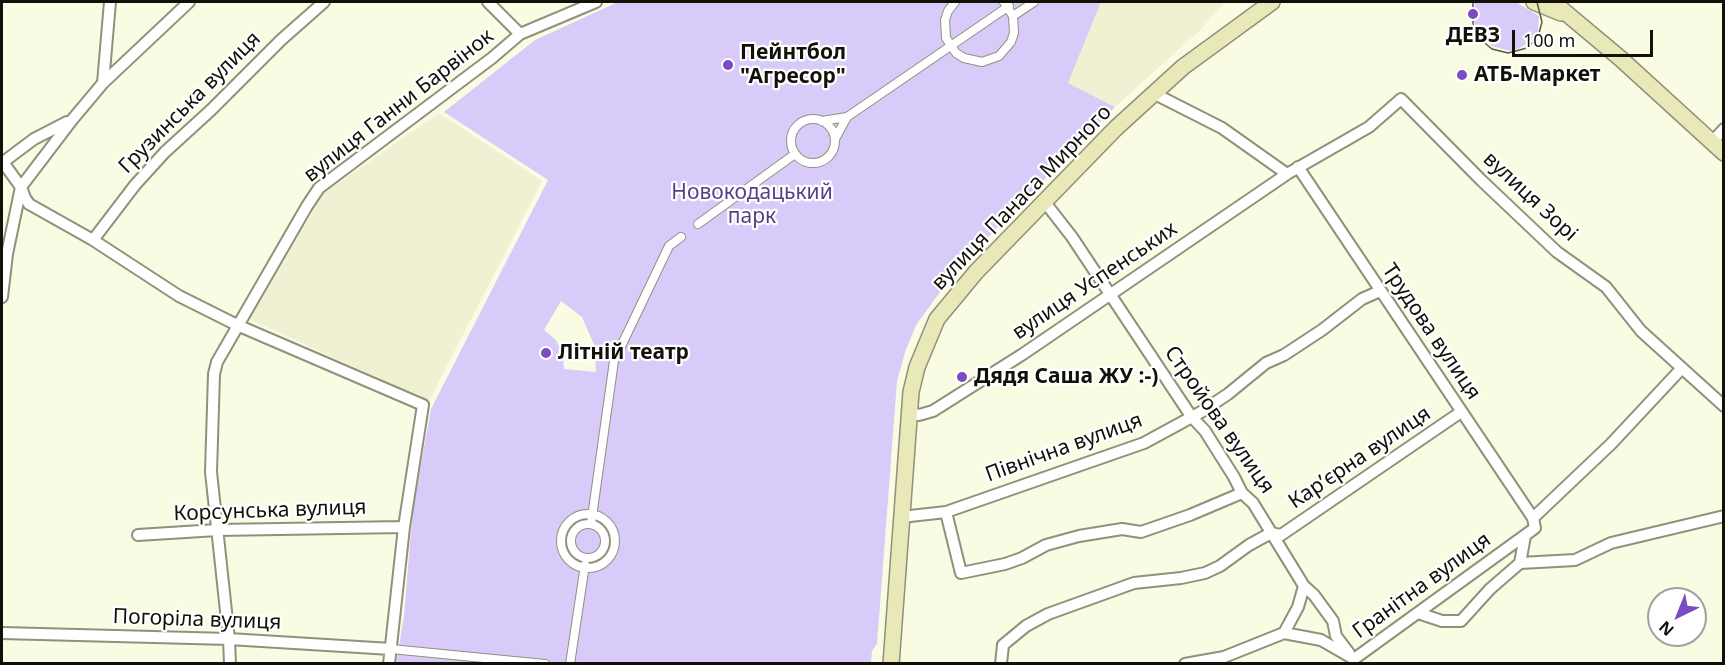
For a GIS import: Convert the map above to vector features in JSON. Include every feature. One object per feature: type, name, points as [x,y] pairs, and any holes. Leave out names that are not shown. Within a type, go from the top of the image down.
[{"type":"main road","name":"вулиця Панаса Мирного","points":[[891,663],[911,392],[917,367],[937,319],[976,272],[1153,93],[1183,67],[1272,2]]},
{"type":"main road","points":[[1534,2],[1574,19]]},
{"type":"main road","points":[[1553,2],[1718,148]]},
{"type":"street","points":[[103,84],[110,2]]},
{"type":"street","points":[[2,297],[7,254],[21,187],[72,120],[103,84],[189,2]]},
{"type":"street","name":"Грузинська вулиця","points":[[93,240],[135,184],[165,152],[212,110],[280,40],[324,2]]},
{"type":"street","points":[[488,2],[520,34]]},
{"type":"street","name":"вулиця Ганни Барвінок","points":[[230,663],[211,472],[214,374],[217,362],[237,325],[319,188],[492,58],[520,34],[594,2]]},
{"type":"street","points":[[937,56],[942,45],[948,11],[954,2]]},
{"type":"street","points":[[1013,16],[1034,2]]},
{"type":"street","points":[[822,121],[831,128],[835,145],[830,155],[820,162],[809,163],[795,154],[791,137],[800,123],[811,119],[822,121],[847,117],[937,56],[1006,4],[1013,16],[1014,33],[1008,47],[999,56],[982,62],[948,54],[937,56]]},
{"type":"street","points":[[944,29],[950,46],[964,58]]},
{"type":"street","points":[[1153,93],[1222,128],[1287,174]]},
{"type":"street","name":"вулиця Зорі","points":[[1298,167],[1369,127],[1401,99],[1481,180],[1557,252],[1606,287],[1641,331],[1724,406]]},
{"type":"street","points":[[835,139],[847,117]]},
{"type":"street","points":[[72,120],[34,140],[2,162],[21,187],[29,204],[93,240],[179,297],[237,325],[423,405],[404,527],[389,663]]},
{"type":"street","points":[[1718,148],[1724,129]]},
{"type":"street","points":[[698,224],[795,154]]},
{"type":"street","name":"вулиця Успенських","points":[[909,413],[919,415],[933,411],[1110,295],[1298,167]]},
{"type":"street","name":"Трудова вулиця","points":[[1298,167],[1533,518]]},
{"type":"street","name":"Стройова вулиця","points":[[1044,201],[1072,237],[1191,416],[1204,431],[1242,493],[1253,503],[1304,586],[1333,621],[1336,636],[1355,661]]},
{"type":"street","points":[[591,524],[614,361],[669,246],[681,237]]},
{"type":"street","name":"Північна вулиця","points":[[900,517],[946,512],[1144,442],[1228,394],[1266,363],[1284,355],[1322,330],[1362,299],[1380,291]]},
{"type":"street","points":[[1418,613],[1442,621],[1461,621],[1490,589],[1520,562],[1525,536],[1535,528],[1533,518],[1611,444],[1682,368]]},
{"type":"street","name":"Карʼєрна вулиця","points":[[1001,663],[1003,645],[1026,626],[1048,615],[1134,583],[1205,573],[1271,533],[1281,535],[1461,412]]},
{"type":"street","points":[[946,512],[961,573],[1005,564],[1022,558],[1046,544],[1079,536],[1122,529],[1141,532],[1242,493]]},
{"type":"street","points":[[581,514],[592,514],[602,517],[612,527],[615,545],[612,555],[602,565],[596,568],[584,568],[575,565],[564,555],[561,538],[564,527],[572,519],[581,514]]},
{"type":"street","points":[[1520,562],[1575,560],[1611,543],[1724,516]]},
{"type":"street","points":[[591,524],[602,531],[605,544],[598,555],[586,558],[576,553],[571,539],[578,527],[591,524]]},
{"type":"street","name":"Корсунська вулиця","points":[[138,535],[217,530],[404,527]]},
{"type":"street","name":"Гранітна вулиця","points":[[1284,633],[1321,640],[1355,661],[1525,536]]},
{"type":"street","points":[[561,538],[571,539]]},
{"type":"street","points":[[605,544],[615,545]]},
{"type":"street","points":[[570,663],[586,558]]},
{"type":"street","points":[[1185,663],[1224,657],[1284,633],[1298,608],[1304,586]]},
{"type":"street","name":"Погоріла вулиця","points":[[2,633],[229,639],[391,649]]},
{"type":"street","points":[[391,649],[545,663]]},
{"type":"shaded area","points":[[1101,2],[1225,2],[1199,31],[1115,107],[1068,83]]},
{"type":"shaded area","points":[[439,113],[542,181],[429,401],[249,319],[324,193]]},
{"type":"green space","name":"Новокодацький парк","points":[[618,2],[1101,2],[1068,83],[1115,107],[956,270],[916,325],[905,352],[897,381],[877,644],[872,651],[871,663],[396,664],[404,616],[413,508],[431,409],[548,180],[444,112],[535,40]],"holes":[[[561,301],[582,317],[595,347],[596,372],[564,369],[563,355],[556,340],[544,330]]]},
{"type":"green space","points":[[1475,2],[1516,2],[1539,16],[1538,31],[1533,40],[1520,48],[1510,51],[1492,46],[1481,36],[1474,22]]},
{"type":"tram line","points":[[1473,2],[1473,24],[1480,39],[1492,49],[1508,53],[1527,48],[1538,37],[1542,22],[1537,2]]},
{"type":"place","name":"ДЕВЗ","points":[[1473,14]]},
{"type":"place","name":"Пейнтбол \"Агресор\"","points":[[728,65]]},
{"type":"place","name":"АТБ-Маркет","points":[[1462,75]]},
{"type":"place","name":"Лiтнiй театр","points":[[546,353]]},
{"type":"place","name":"Дядя Саша ЖУ :-)","points":[[962,377]]}]
